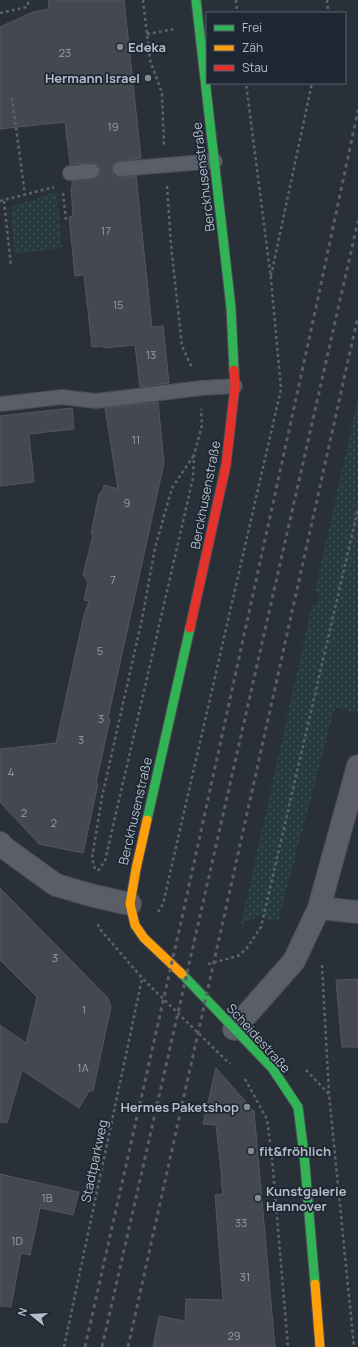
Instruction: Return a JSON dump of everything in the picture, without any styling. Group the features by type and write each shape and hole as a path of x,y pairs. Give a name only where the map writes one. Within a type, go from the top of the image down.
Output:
{"street":[{"name":"Berckhusenstraße","path":"197,0 206,80"},
{"name":"Berckhusenstraße","path":"144,938 135,925 130,904 136,869 226,465 235,386 231,308 206,84"},
{"path":"234,1030 294,961 319,908 358,766"},
{"path":"0,843 56,885 94,896 130,904"},
{"path":"319,908 358,912"},
{"name":"Scheidestraße","path":"144,938 179,971 272,1068 298,1107 304,1154 320,1347"}],"lane":[{"path":"120,169 215,161"},
{"path":"70,173 92,171"},
{"path":"0,404 62,397 96,401 201,388 235,386"}],"path":[{"path":"0,13 27,7 29,0"},
{"path":"142,0 150,60 162,93 170,244 182,346 201,388 202,425 194,455 194,478 105,861 97,874 92,858 102,797 142,619 155,548 172,488 194,455"},
{"path":"236,0 237,12"},
{"path":"327,0 327,12"},
{"path":"271,278 312,84"},
{"path":"12,98 25,195"},
{"path":"0,201 58,186"},
{"path":"63,192 66,221"},
{"path":"4,201 11,266"},
{"path":"208,964 238,956 247,948 261,927 358,509"},
{"path":"321,961 330,1094"},
{"path":"129,964 233,1067"},
{"name":"Stadtparkweg","path":"64,1347 143,979"},
{"path":"244,1078 267,1119 272,1158 288,1347"}],"green space":[{"path":"57,192 62,248 15,254 11,207"},
{"path":"358,398 358,714 335,707 278,922 258,916 241,924 312,605 317,606 320,593 315,591"}],"building":[{"path":"49,0 124,0 141,158 116,162 113,165 112,170 113,174 117,177 136,176 152,327 163,326 169,383 140,387 135,345 104,348 103,346 92,347 84,275 75,276 69,217 73,216 72,181 97,178 100,174 99,166 96,163 70,164 65,122 0,129 0,27 33,12 48,9"},
{"path":"158,402 164,463 108,718 110,719 96,783 98,784 83,853 39,844 0,802 0,749 56,743 84,615 89,601 84,600 88,582 83,575 93,535 91,534 99,494 102,492 104,485 118,489 105,408"},
{"path":"72,408 74,429 29,434 34,482 0,486 0,416"},
{"path":"0,888 108,998 111,1007 93,1091 89,1091 79,1108 22,1070 7,1123 0,1122 0,1025 26,1043 37,997 0,960"},
{"path":"358,979 358,1047 342,1047 336,980"},
{"path":"216,1068 254,1111 275,1347 153,1347 159,1316 185,1321 186,1299 223,1300 215,1195 223,1194 216,1125 203,1124"},
{"path":"0,1174 79,1192 73,1215 40,1208 30,1255 21,1253 11,1307 0,1306"}],"railway":[{"path":"85,1347 183,913 358,110"},
{"path":"102,1347 358,221"},
{"path":"128,1347 358,316"}],"traffic: fast":[{"path":"196,0 231,308 234,370"},
{"path":"147,820 190,628"},
{"path":"182,974 272,1068 298,1107 304,1154 315,1284"}],"traffic: slow":[{"path":"147,820 130,904 135,925 144,938 182,974"},
{"path":"315,1284 320,1347"}],"traffic: jam":[{"path":"190,628 226,465 235,386 234,370"}],"place":[{"name":"Edeka","path":"120,47"},
{"name":"Hermann Israel","path":"148,78"},
{"name":"Hermes Paketshop","path":"247,1107"},
{"name":"fit&fröhlich","path":"251,1151"},
{"name":"Kunstgalerie Hannover","path":"258,1198"}]}
